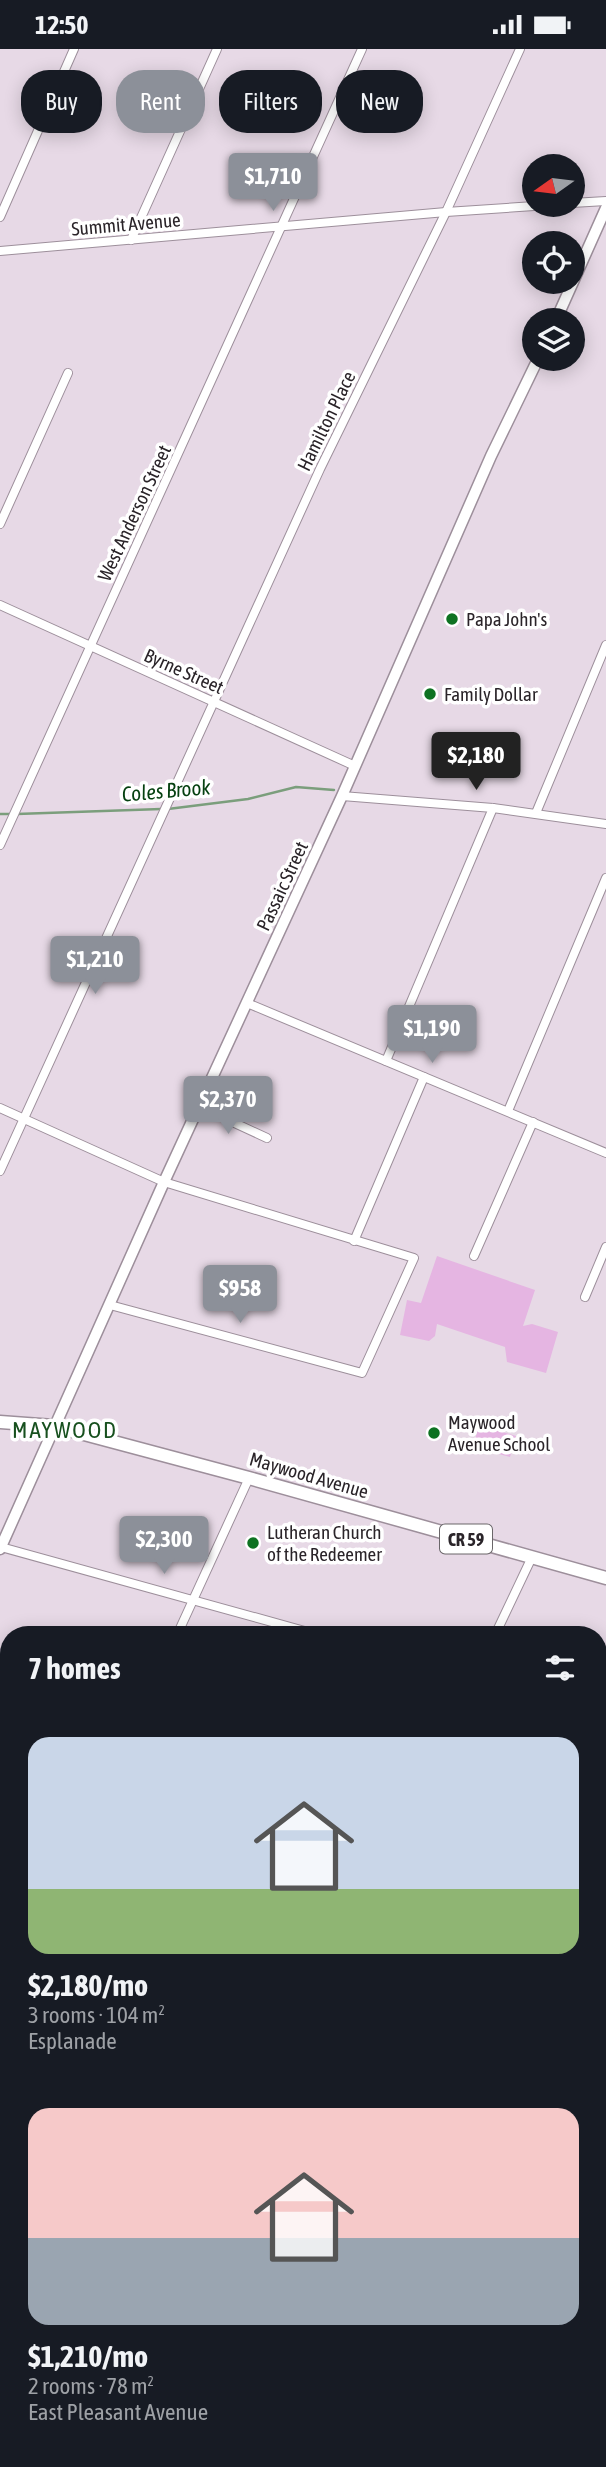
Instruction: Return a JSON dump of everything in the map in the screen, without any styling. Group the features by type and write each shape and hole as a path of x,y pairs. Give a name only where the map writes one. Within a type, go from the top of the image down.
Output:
{"main road":[{"path":"561,308 606,208"},
{"name":"Passaic Street","path":"1,1548 164,1182 342,796 491,456 532,371"},
{"name":"Maywood Avenue","path":"0,1422 54,1426 606,1578"}],"street":[{"path":"0,217 74,49"},
{"path":"131,240 216,49"},
{"name":"West Anderson Street","path":"0,845 362,49"},
{"name":"Hamilton Place","path":"0,1171 320,469 446,212 520,49"},
{"path":"585,202 606,201"},
{"name":"Summit Avenue","path":"0,251 522,207"},
{"path":"0,524 68,373"},
{"name":"Byrne Street","path":"0,605 355,765"},
{"path":"536,813 606,645"},
{"path":"342,796 493,808 606,824"},
{"path":"386,1061 493,808"},
{"path":"508,1111 606,878"},
{"path":"247,1003 606,1153"},
{"path":"354,1241 424,1077"},
{"path":"200,1107 267,1138"},
{"path":"0,1108 164,1182 414,1258 362,1373 110,1305"},
{"path":"474,1256 533,1122"},
{"path":"585,1297 606,1247"},
{"path":"181,1626 249,1478"},
{"path":"1,1548 288,1626"},
{"path":"499,1626 532,1557"}],"shaded area":[{"path":"437,1256 535,1290 523,1326 532,1324 558,1332 546,1373 507,1362 505,1347 437,1324 435,1336 429,1341 400,1335 407,1300 421,1303"},
{"path":"479,1425 516,1436 510,1457 473,1447"}],"waterway":[{"name":"Coles Brook","path":"168,809 248,799 296,787 334,790"},
{"name":"Coles Brook","path":"17,814 161,809"},
{"name":"Coles Brook","path":"0,814 11,814"}],"place":[{"name":"Papa John's","path":"452,619"},
{"name":"Family Dollar","path":"430,694"},
{"name":"Maywood Avenue School","path":"434,1433"},
{"name":"Lutheran Church of the Redeemer","path":"253,1543"}],"district":[{"name":"MAYWOOD","path":"65,1430"}]}
